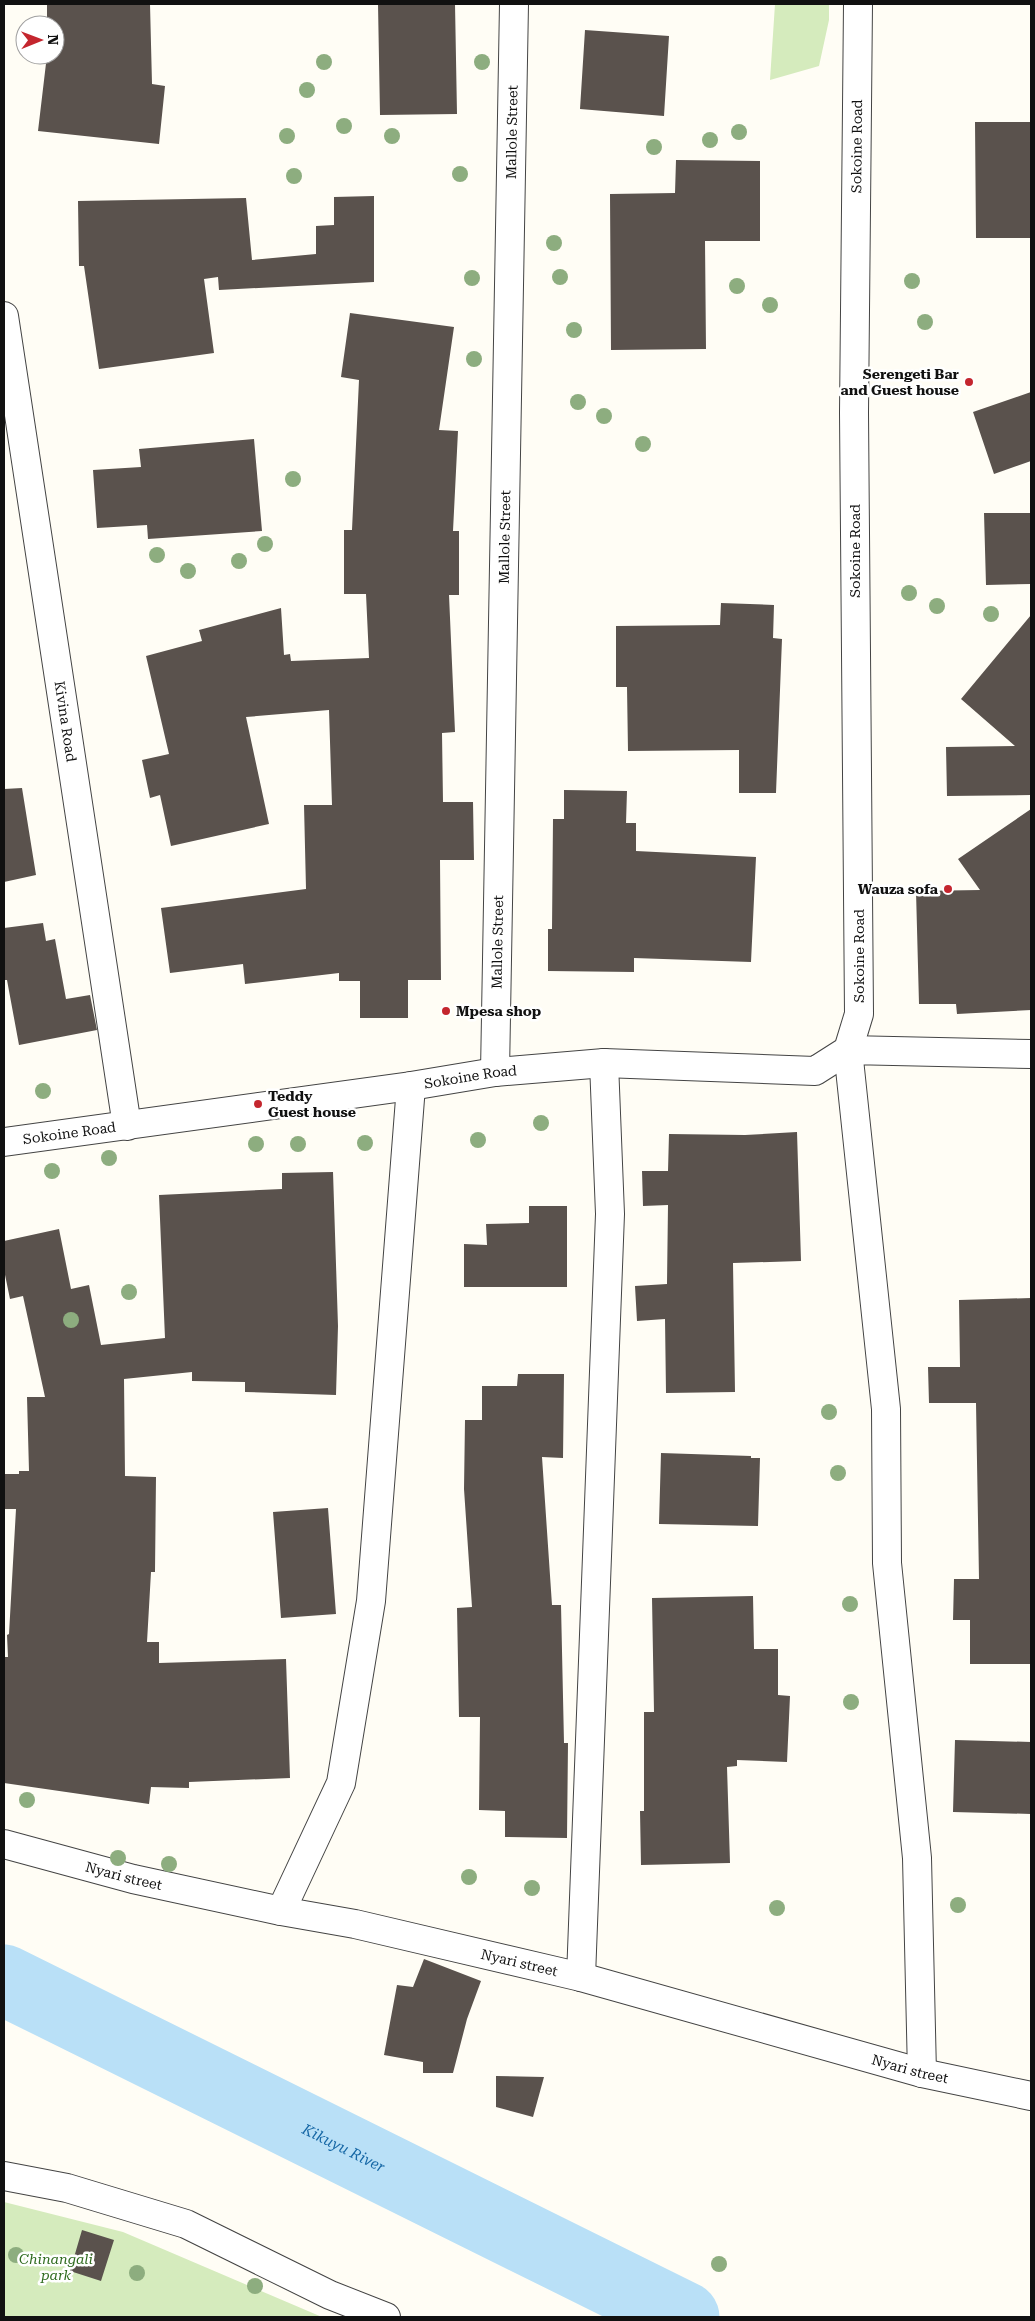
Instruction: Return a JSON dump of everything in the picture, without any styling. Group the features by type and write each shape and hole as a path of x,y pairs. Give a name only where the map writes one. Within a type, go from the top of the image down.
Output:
{"street":[{"name":"Mallole Street","path":"495,1072 514,4"},
{"name":"Sokoine Road","path":"4,1142 411,1086 495,1072 604,1063 815,1071 848,1050 859,1014 854,423 858,4"},
{"name":"Kivina Road","path":"4,316 127,1126"},
{"path":"922,2073 916,1858 887,1563 886,1409 848,1050 1031,1054"},
{"path":"581,1977 610,1214 604,1063"},
{"path":"281,1911 341,1783 371,1600 411,1086"},
{"name":"Nyari street","path":"4,1844 133,1879 281,1911 355,1924 581,1977 922,2073 1031,2096"},
{"path":"4,2176 68,2188 186,2224 330,2295 386,2317"}],"green space":[{"path":"775,4 829,4 829,20 819,66 770,80"},
{"name":"Chinangali park","path":"4,2202 123,2232 322,2317 4,2317"}],"building":[{"path":"47,4 150,4 152,84 165,86 159,144 38,131 46,65 65,65 65,15 47,15"},
{"path":"378,4 455,4 457,114 380,115"},
{"path":"585,30 669,36 664,116 580,109"},
{"path":"975,122 1031,122 1031,238 976,238"},
{"path":"676,160 760,161 760,241 705,241 706,349 611,350 610,194 675,193"},
{"path":"374,196 374,282 219,290 218,277 204,279 214,353 99,369 84,266 79,266 78,201 246,198 252,260 316,254 316,226 334,225 334,197"},
{"path":"350,313 454,327 439,430 458,431 453,531 459,531 459,595 449,595 455,732 442,733 443,802 473,802 474,860 440,860 441,980 408,980 408,1018 360,1018 360,981 339,981 339,973 245,984 243,964 170,973 161,908 306,889 304,805 332,805 329,710 246,717 269,824 171,846 160,795 150,798 142,760 169,754 146,656 202,641 199,630 281,608 284,655 290,654 291,661 369,658 366,594 344,594 344,530 352,530 359,380 341,377"},
{"path":"1031,392 1031,461 994,474 973,412"},
{"path":"254,439 262,531 148,539 147,525 97,528 93,470 141,467 139,449"},
{"path":"984,513 1031,513 1031,584 986,585"},
{"path":"721,603 774,605 773,638 782,639 776,793 739,793 739,750 628,751 627,687 616,687 616,626 720,625"},
{"path":"1031,615 1031,795 947,796 946,747 1015,746 961,699"},
{"path":"22,788 36,875 4,882 4,789"},
{"path":"564,790 627,791 626,823 636,823 636,851 756,857 751,962 634,958 634,972 548,971 548,929 552,929 553,819 564,819"},
{"path":"1031,809 1031,1010 957,1014 956,1004 919,1004 916,891 980,890 958,859"},
{"path":"43,923 46,941 55,939 66,999 90,995 97,1030 19,1045 7,980 4,980 4,928"},
{"path":"797,1132 801,1261 733,1263 735,1392 666,1393 665,1319 637,1321 635,1286 667,1284 668,1205 643,1206 642,1171 668,1171 669,1134 745,1135"},
{"path":"333,1172 338,1326 336,1395 245,1392 245,1382 192,1381 192,1372 124,1379 125,1476 156,1477 155,1572 151,1572 147,1642 159,1642 159,1663 286,1659 290,1778 189,1782 189,1788 151,1787 149,1804 4,1783 5,1657 8,1657 7,1635 9,1634 16,1509 4,1509 4,1474 19,1474 19,1471 29,1471 27,1397 45,1397 23,1296 10,1299 4,1270 4,1241 59,1229 71,1289 89,1285 101,1345 165,1338 159,1195 282,1189 282,1173"},
{"path":"529,1206 567,1206 567,1287 464,1287 464,1244 487,1245 486,1224 529,1223"},
{"path":"1031,1298 1031,1664 970,1664 970,1620 953,1620 954,1579 979,1579 976,1403 929,1403 928,1367 960,1367 959,1300"},
{"path":"518,1374 564,1374 563,1458 542,1457 552,1605 561,1605 564,1743 568,1743 567,1838 505,1837 505,1811 479,1810 480,1717 459,1717 457,1608 472,1607 464,1489 465,1420 482,1420 482,1386 517,1386"},
{"path":"661,1453 751,1456 751,1458 760,1458 758,1526 659,1524"},
{"path":"328,1508 336,1614 281,1618 273,1512"},
{"path":"753,1596 754,1649 778,1649 778,1695 790,1696 787,1762 737,1760 737,1766 727,1767 730,1863 641,1865 640,1811 644,1811 644,1712 654,1712 652,1598"},
{"path":"955,1740 1031,1742 1031,1814 953,1812"},
{"path":"424,1959 481,1981 467,2019 453,2073 423,2073 423,2062 384,2055 397,1985 413,1987"},
{"path":"496,2076 544,2077 533,2117 496,2107"},
{"path":"82,2230 114,2240 101,2281 70,2271"}],"waterway":[{"name":"Kikuyu River","path":"4,1980 684,2317"}],"place":[{"name":"Serengeti Bar and Guest house","path":"969,382"},
{"name":"Wauza sofa","path":"948,889"},
{"name":"Mpesa shop","path":"446,1011"},
{"name":"Teddy Guest house","path":"258,1104"}]}
